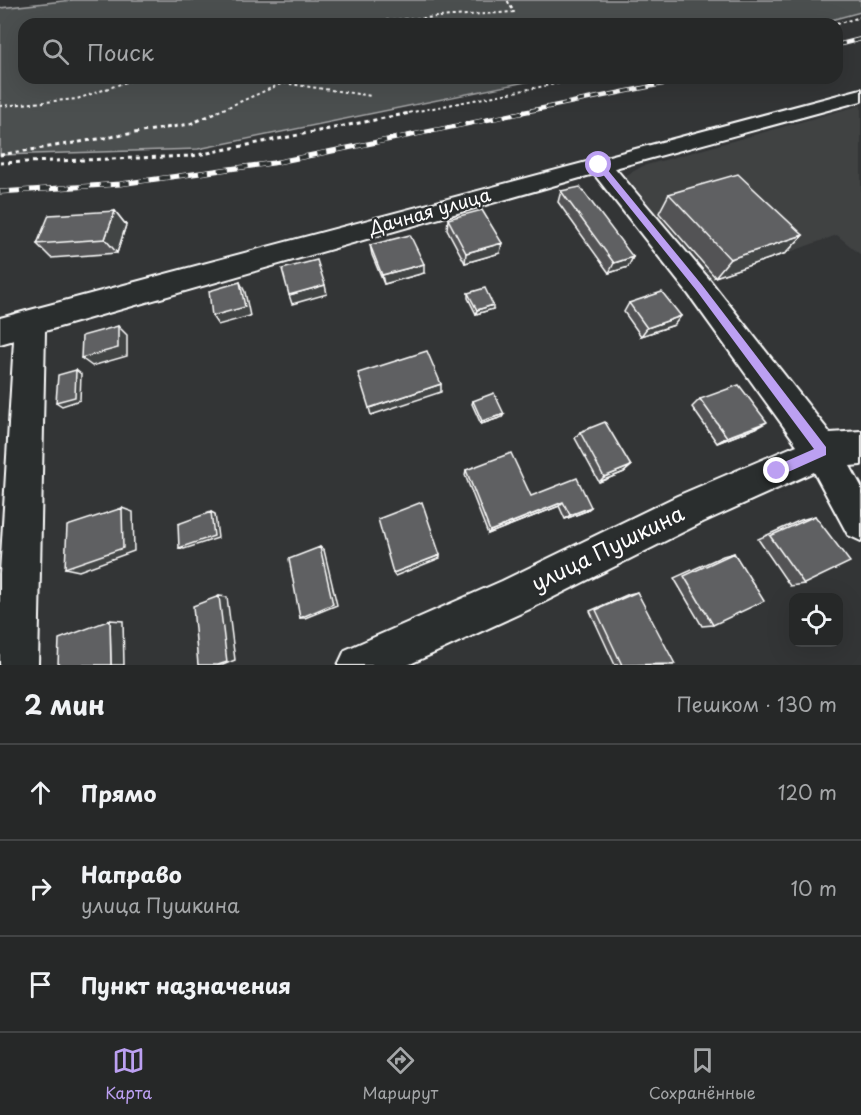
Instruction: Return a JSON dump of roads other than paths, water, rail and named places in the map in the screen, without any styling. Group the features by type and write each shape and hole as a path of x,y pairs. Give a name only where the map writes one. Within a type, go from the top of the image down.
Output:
{"street":[{"name":"Дачная улица","path":"15,328 599,165 739,137 861,95"},
{"path":"599,165 699,287 822,451 861,522"},
{"path":"15,328 16,665"},
{"name":"улица Пушкина","path":"360,665 516,595 690,509 822,451 861,448"}],"railway":[{"path":"843,44 861,39"},
{"path":"514,114 662,84"},
{"path":"0,192 120,184 273,163 521,113"}]}
